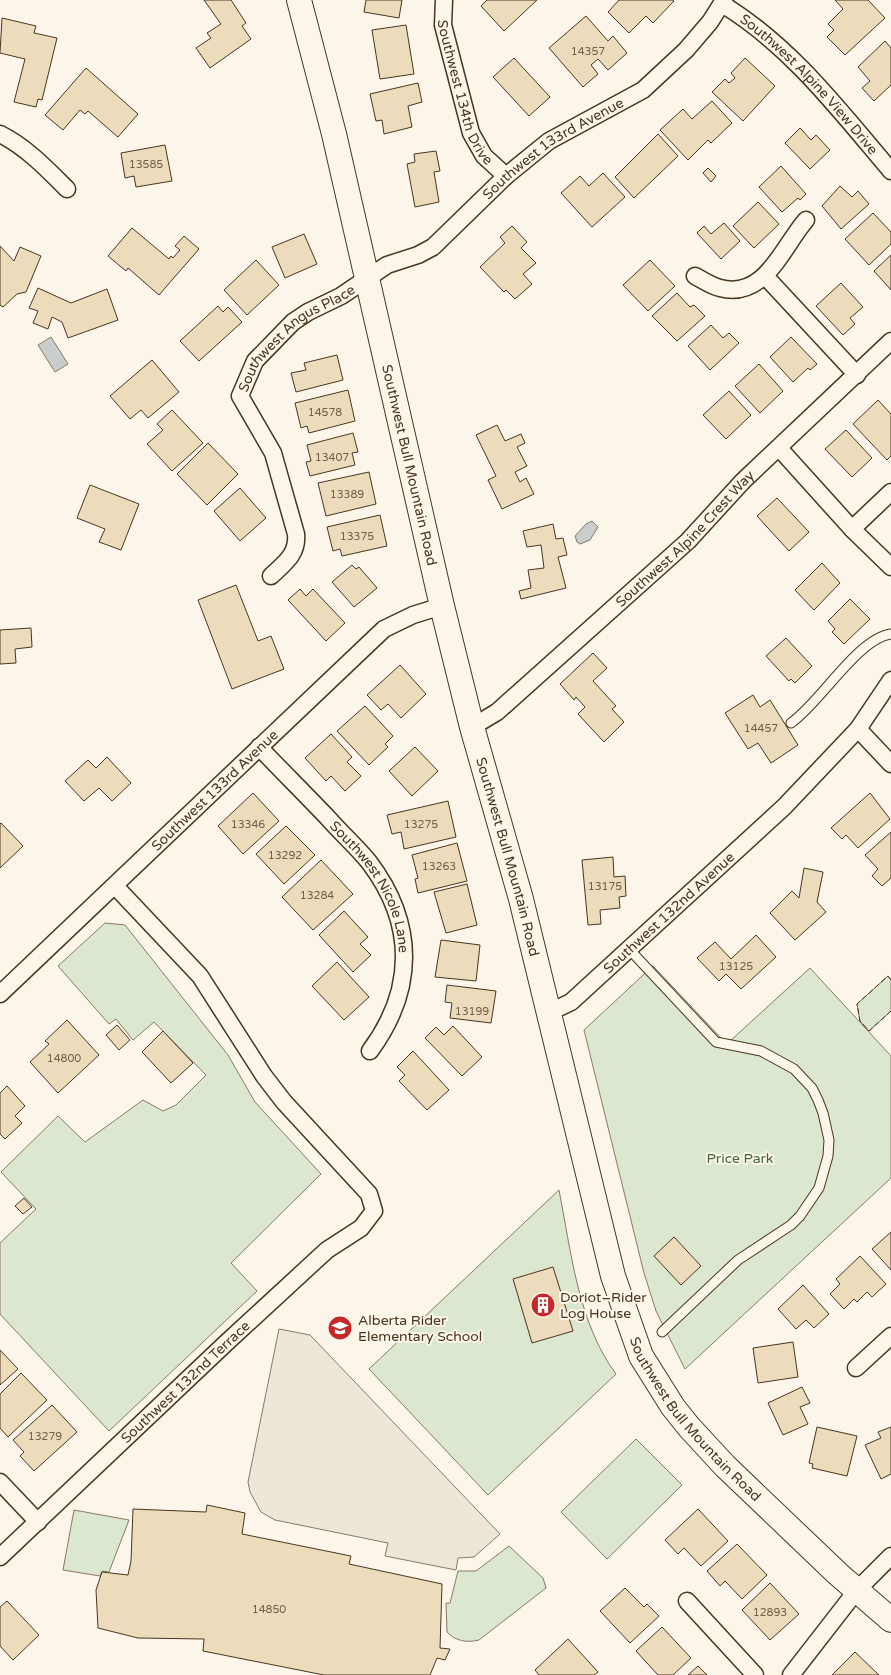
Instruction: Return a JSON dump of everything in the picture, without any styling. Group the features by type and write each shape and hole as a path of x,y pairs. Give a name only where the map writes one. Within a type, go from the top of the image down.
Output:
{"main road":[{"name":"Southwest Bull Mountain Road","path":"299,0 313,50 472,728 520,899 613,1276 641,1356 673,1407 725,1466 891,1620"}],"street":[{"name":"Southwest 134th Drive","path":"444,0 443,25 471,133 484,156 506,176"},
{"name":"Southwest 133rd Avenue","path":"367,280 387,265 418,255 433,247 506,176 549,141 643,90 686,50 710,22 723,2"},
{"name":"Southwest Alpine View Drive","path":"723,2 750,21 802,67 891,171"},
{"path":"0,134 13,141 37,160 67,189"},
{"path":"695,276 718,288 731,290 747,286 765,276 777,263 795,233 806,220"},
{"path":"765,276 857,375"},
{"name":"Southwest Angus Place","path":"271,576 293,555 297,544 296,534 273,453 262,431 240,396 255,361 293,322 367,280"},
{"name":"Southwest Alpine Crest Way","path":"472,728 498,712 688,541 743,481 891,341"},
{"path":"778,448 852,528 891,566"},
{"path":"852,528 891,492"},
{"name":"Southwest 133rd Avenue","path":"0,994 384,628 413,615 442,606"},
{"name":"Southwest 132nd Avenue","path":"548,1014 571,1002 784,807 858,729 891,680"},
{"path":"858,729 891,764"},
{"name":"Southwest Nicole Lane","path":"260,747 369,862 387,888 398,914 405,948 403,981 388,1026 370,1051"},
{"name":"Southwest 132nd Terrace","path":"0,1557 328,1250 361,1228 374,1211 370,1194 284,1102 264,1076 200,976 115,886"},
{"path":"856,1368 891,1336"},
{"path":"0,1482 38,1522"},
{"path":"791,1675 857,1590 891,1556"},
{"path":"687,1601 755,1675"}],"lane":[{"path":"791,722 817,700 860,652 874,640 891,634"},
{"path":"628,949 716,1042 761,1051 794,1069 812,1088 818,1100 825,1119 829,1140 828,1156 819,1188 800,1216 791,1225 738,1260 662,1332"}],"green space":[{"path":"105,923 125,925 228,1055 255,1102 321,1174 231,1263 257,1291 109,1431 0,1314 0,1243 36,1209 1,1172 58,1116 85,1142 143,1100 163,1111 176,1105 206,1075 154,1022 133,1040 116,1019 109,1024 58,966"},
{"name":"Price Park","path":"653,966 723,1040 729,1042 810,968 891,1056 891,1178 685,1369 656,1311 644,1273 584,1030"},
{"path":"888,976 891,980 891,1011 869,1031 860,1021 857,1004"},
{"path":"559,1190 572,1262 584,1309 603,1354 616,1374 488,1495 369,1369"},
{"path":"636,1439 682,1485 607,1559 561,1512"},
{"path":"74,1510 129,1520 109,1572 102,1571 100,1576 63,1570"},
{"path":"509,1546 543,1578 546,1588 479,1640 466,1641 457,1639 447,1632 446,1603 450,1603 458,1571 476,1571"}],"shaded area":[{"path":"51,337 68,364 55,372 38,345"},
{"path":"592,521 598,527 590,540 580,544 575,536 586,524"},
{"path":"279,1329 310,1335 500,1534 474,1557 458,1558 456,1570 385,1556 388,1543 275,1520 261,1512 250,1492 248,1482"}],"building":[{"path":"204,0 231,0 246,23 242,26 251,39 210,68 196,48 211,38 207,33 221,24"},
{"path":"366,0 402,0 399,18 364,12"},
{"path":"487,0 537,0 504,31 481,6"},
{"path":"619,0 674,1 653,23 646,16 629,33 608,12"},
{"path":"835,0 868,0 885,18 845,55 827,37 834,30 828,24 843,9"},
{"path":"586,16 608,41 613,36 627,53 608,70 598,59 591,65 598,74 583,87 549,48"},
{"path":"2,18 36,26 34,33 57,38 42,100 38,99 36,107 14,102 25,59 0,53"},
{"path":"406,25 414,74 380,79 372,30"},
{"path":"885,41 891,48 891,85 874,101 862,88 870,81 858,67"},
{"path":"514,58 550,97 529,116 493,77"},
{"path":"745,58 775,86 743,121 712,92 725,79 729,83 735,78 731,73"},
{"path":"86,68 138,114 118,137 88,111 85,114 80,110 63,130 45,115"},
{"path":"418,83 422,102 408,106 412,127 384,134 382,120 376,121 370,94"},
{"path":"712,101 732,123 711,143 708,140 688,160 660,130 683,109 692,119"},
{"path":"800,128 811,140 816,135 830,150 810,169 785,143"},
{"path":"658,134 678,156 634,198 615,177"},
{"path":"165,145 172,181 136,187 134,176 125,178 121,153"},
{"path":"436,151 440,171 434,172 439,202 415,207 407,164 415,162 414,154"},
{"path":"781,166 806,194 800,200 798,198 782,212 759,187"},
{"path":"708,168 716,176 711,182 703,173"},
{"path":"603,173 625,197 592,227 561,193 580,176 589,186"},
{"path":"840,186 852,197 858,191 869,204 841,229 822,206"},
{"path":"758,202 779,224 754,248 733,226"},
{"path":"873,213 891,232 891,244 869,265 845,239"},
{"path":"724,223 740,241 721,259 697,233 704,226 711,234"},
{"path":"512,226 527,242 521,248 536,263 523,274 532,284 515,299 506,290 504,292 480,267 505,243 500,237"},
{"path":"132,228 169,259 171,256 173,258 180,250 175,246 184,236 199,249 159,295 128,268 126,271 108,256"},
{"path":"304,234 317,264 285,278 272,247"},
{"path":"0,246 14,261 20,247 41,256 26,292 17,294 3,307 0,305"},
{"path":"891,255 891,290 874,271"},
{"path":"256,260 279,285 247,315 224,290"},
{"path":"650,260 675,286 648,311 623,285"},
{"path":"841,283 863,307 850,318 855,324 843,335 816,306"},
{"path":"38,288 71,303 107,289 118,320 68,338 62,322 52,317 48,329 33,323 38,311 29,308"},
{"path":"677,293 690,307 694,305 705,316 677,341 652,316"},
{"path":"218,306 223,312 228,307 242,322 199,361 180,341"},
{"path":"711,325 723,338 729,333 739,343 710,370 688,346"},
{"path":"791,337 817,364 810,370 808,368 793,382 770,357"},
{"path":"337,355 343,380 296,392 291,373 306,370 304,363"},
{"path":"152,360 179,392 148,418 141,410 130,419 110,396"},
{"path":"759,364 783,391 760,413 735,386"},
{"path":"348,390 355,421 309,433 307,426 301,428 295,403"},
{"path":"729,391 751,415 726,439 703,415"},
{"path":"878,400 891,414 891,456 887,460 853,424"},
{"path":"172,410 203,443 172,471 147,444 163,430 157,424"},
{"path":"497,425 505,441 521,434 525,443 517,447 527,466 515,472 520,482 526,478 534,494 502,509 488,480 496,476 476,435"},
{"path":"846,430 872,458 852,477 825,449"},
{"path":"353,433 358,452 352,453 355,465 310,476 306,462 311,461 307,445"},
{"path":"208,443 238,474 207,505 177,474"},
{"path":"369,472 376,504 326,516 318,483"},
{"path":"90,485 139,504 121,550 99,542 105,529 77,518"},
{"path":"240,488 266,518 240,541 214,511"},
{"path":"777,498 809,532 789,551 757,516"},
{"path":"380,515 387,546 342,556 340,549 333,551 327,527"},
{"path":"553,524 556,539 563,538 567,555 558,557 566,588 521,599 519,591 531,588 528,570 544,568 541,545 527,547 523,531"},
{"path":"822,563 840,583 814,610 795,590"},
{"path":"352,565 356,569 359,567 377,588 354,607 332,582"},
{"path":"236,585 258,641 271,636 284,669 232,689 198,600"},
{"path":"300,589 306,596 313,589 345,623 326,641 288,600"},
{"path":"850,599 870,619 844,644 832,632 835,629 828,621"},
{"path":"31,628 32,647 15,649 16,663 0,664 0,630"},
{"path":"786,638 812,666 795,683 791,679 789,681 766,656"},
{"path":"593,653 607,668 593,681 616,706 612,709 624,722 604,742 578,714 585,707 576,697 574,700 560,684"},
{"path":"400,665 426,694 401,718 388,704 381,710 367,695"},
{"path":"753,695 760,707 770,700 798,745 771,763 758,743 748,749 725,713"},
{"path":"365,706 393,736 385,744 388,747 369,765 337,731"},
{"path":"331,734 352,757 347,762 361,776 345,791 331,776 326,781 305,758"},
{"path":"415,747 438,771 412,796 389,771"},
{"path":"107,757 131,783 112,801 99,788 84,801 65,781 88,760 96,768"},
{"path":"253,793 279,821 243,854 218,826"},
{"path":"870,793 890,819 858,848 846,835 842,839 831,828"},
{"path":"448,801 456,837 404,849 401,832 392,834 387,815"},
{"path":"0,824 23,846 0,868"},
{"path":"286,826 315,855 284,884 256,854"},
{"path":"891,832 891,878 882,886 872,876 878,869 865,855"},
{"path":"457,843 467,881 418,893 415,879 418,878 412,855"},
{"path":"613,857 614,877 625,876 626,896 619,897 620,908 600,910 601,924 588,925 582,860"},
{"path":"321,860 353,894 313,930 282,897"},
{"path":"804,868 823,872 817,902 826,912 795,940 770,913 792,891 799,898"},
{"path":"467,884 477,925 446,933 434,892"},
{"path":"344,911 368,937 360,944 371,955 353,972 319,935"},
{"path":"756,935 776,957 741,989 726,974 719,981 697,958 715,942 731,959"},
{"path":"441,940 480,945 476,981 435,977"},
{"path":"337,962 369,997 344,1020 312,986"},
{"path":"447,985 496,991 491,1023 450,1018 452,1003 445,1002"},
{"path":"67,1020 99,1055 58,1093 30,1062 49,1044 45,1041"},
{"path":"117,1025 130,1040 119,1050 106,1035"},
{"path":"453,1026 482,1057 462,1076 425,1038 436,1027 444,1035"},
{"path":"163,1031 193,1063 171,1083 142,1052"},
{"path":"413,1051 449,1090 427,1110 399,1081 405,1075 397,1067"},
{"path":"7,1086 25,1106 15,1116 22,1123 5,1139 0,1134 0,1093"},
{"path":"24,1198 32,1207 23,1214 15,1206"},
{"path":"891,1232 891,1270 872,1249"},
{"path":"674,1237 701,1266 681,1285 654,1256"},
{"path":"860,1256 886,1284 872,1297 867,1292 857,1302 854,1299 844,1309 830,1294 840,1284 836,1279"},
{"name":"Doriot–Rider Log House","path":"553,1267 573,1331 532,1343 513,1279"},
{"path":"803,1285 829,1314 814,1328 806,1320 796,1329 778,1309"},
{"path":"793,1342 798,1377 758,1383 753,1348"},
{"path":"0,1350 18,1369 0,1385"},
{"path":"21,1373 47,1400 8,1437 0,1428 0,1394"},
{"path":"802,1387 810,1403 800,1407 808,1424 783,1435 768,1403"},
{"path":"52,1405 77,1432 34,1471 20,1456 24,1452 13,1440"},
{"path":"817,1427 857,1436 847,1476 812,1468 813,1464 809,1463"},
{"path":"891,1427 891,1474 881,1479 865,1445 881,1438 878,1432"},
{"path":"207,1505 245,1513 242,1534 351,1556 349,1564 442,1584 440,1648 450,1649 445,1660 437,1658 430,1675 324,1675 203,1651 204,1639 138,1638 98,1628 96,1590 102,1572 128,1575 131,1561 133,1509 206,1512"},
{"path":"698,1509 728,1541 701,1566 684,1548 678,1554 665,1540"},
{"path":"737,1544 767,1575 742,1599 725,1581 720,1586 707,1571"},
{"path":"770,1583 799,1614 770,1640 742,1610"},
{"path":"625,1588 644,1607 647,1604 659,1616 630,1643 600,1611"},
{"path":"7,1601 39,1635 13,1660 0,1646 0,1607"},
{"path":"662,1627 691,1658 673,1675 658,1675 636,1651"},
{"path":"568,1639 598,1672 594,1675 539,1675 535,1670"},
{"path":"855,1652 879,1675 832,1675"},
{"path":"698,1666 707,1675 688,1675"}],"fence":[{"path":"891,980 888,976 857,1004 860,1021 869,1031 891,1011"}],"place":[{"name":"Doriot–Rider Log House","path":"543,1305"},
{"name":"Alberta Rider Elementary School","path":"340,1328"}]}
